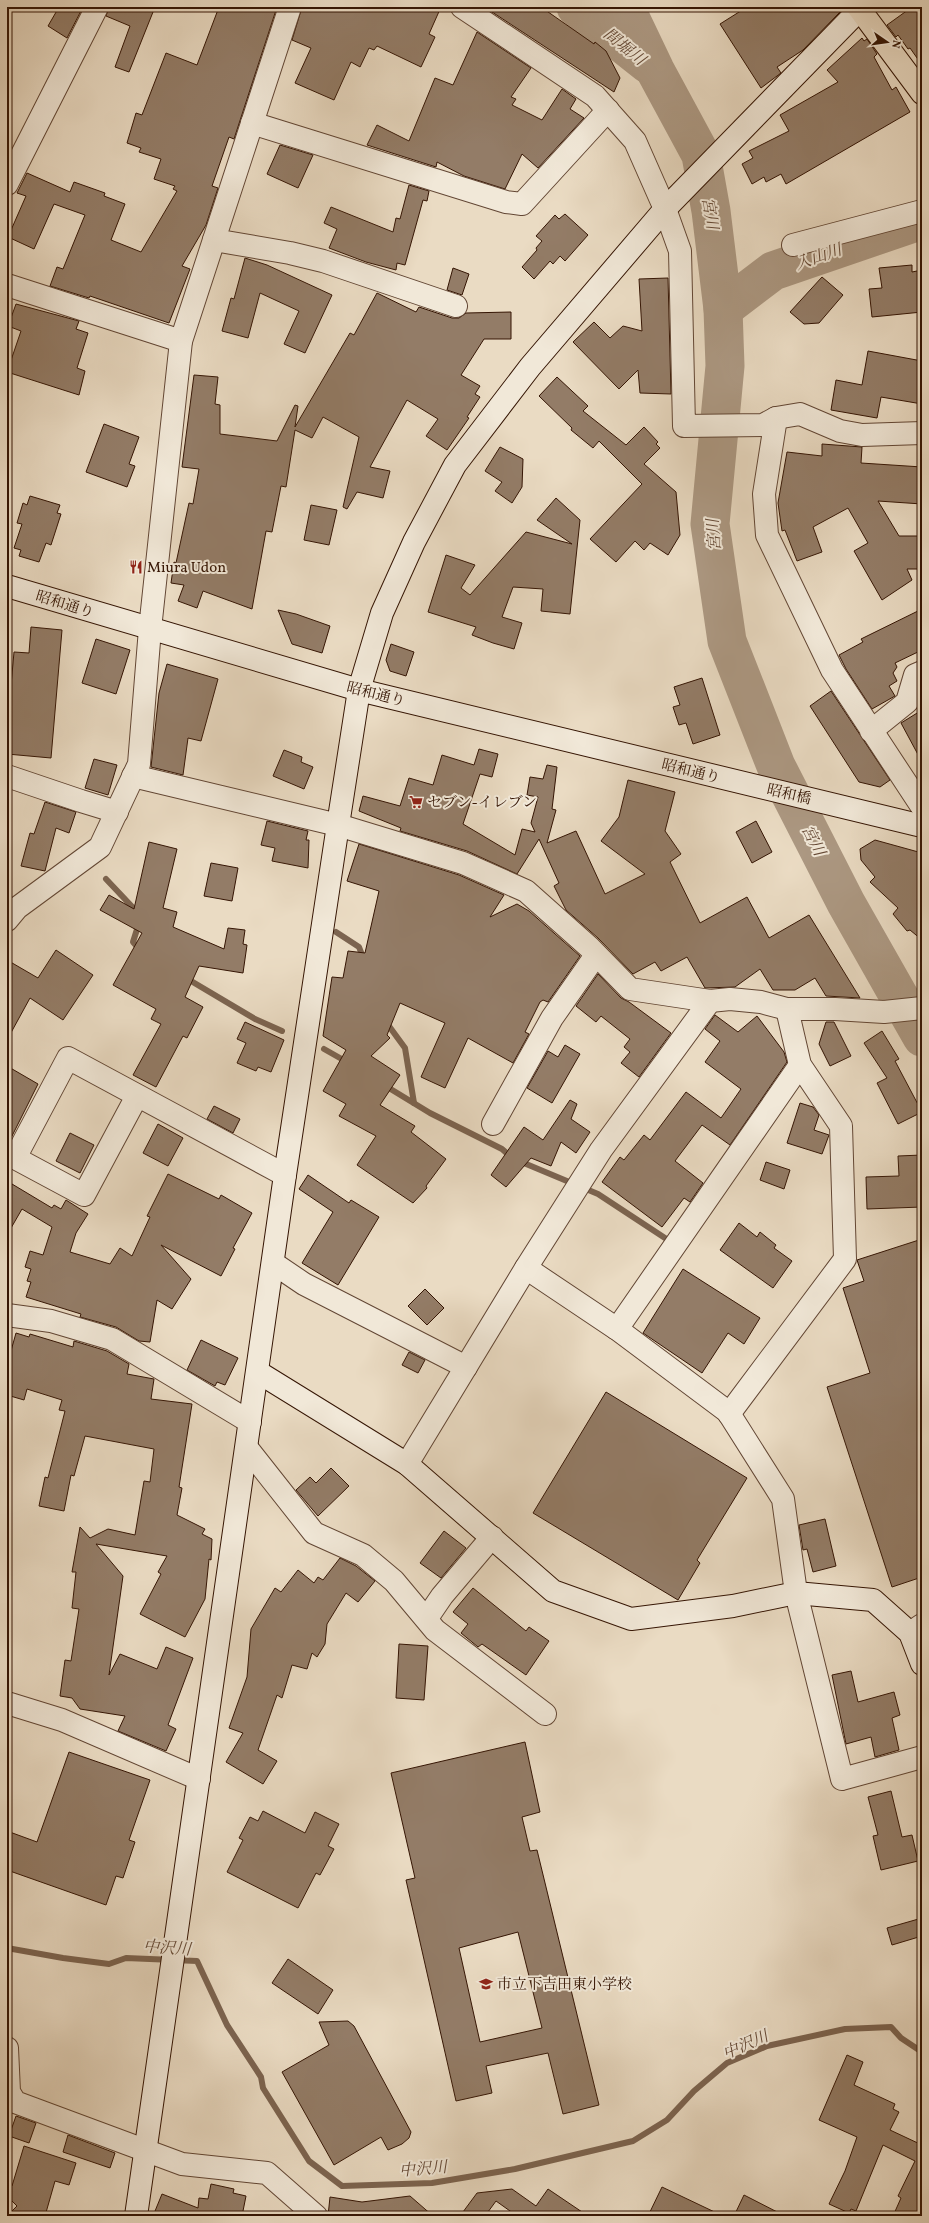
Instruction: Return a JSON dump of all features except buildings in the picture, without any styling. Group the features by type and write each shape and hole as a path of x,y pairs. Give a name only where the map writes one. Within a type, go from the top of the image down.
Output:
{"highway":[{"path":"860,8 922,93"}],"street":[{"path":"7,184 97,7"},
{"path":"7,920 17,908 100,847 139,764 150,629 181,341 290,7"},
{"path":"462,7 595,96 636,141 665,209 680,251 684,426 770,422 800,414 840,431 862,436 922,433"},
{"path":"136,2216 285,1175 338,825 359,690 382,613 414,542 455,465 530,367 665,209 860,8"},
{"path":"252,123 506,202 522,204 608,110"},
{"path":"793,245 922,211"},
{"path":"214,240 290,253 323,261 456,306"},
{"path":"7,285 181,341"},
{"path":"770,422 764,494 767,535 832,670 922,807"},
{"name":"昭和通り","path":"7,586 359,690 750,786"},
{"path":"871,731 907,702 915,675 922,672"},
{"path":"7,776 81,802 117,812"},
{"path":"133,776 338,825 463,863 526,892 596,955 630,989 710,1001 730,999 761,1002 787,1008 884,1012 922,1008"},
{"name":"昭和橋","path":"750,786 922,826"},
{"path":"493,1124 552,1018 596,955"},
{"path":"407,1464 526,1268 601,1150 710,1001"},
{"path":"729,1414 845,1259 841,1126 800,1065 787,1008"},
{"path":"138,1096 84,1195 15,1158 68,1058 285,1175"},
{"path":"617,1329 800,1065"},
{"path":"273,1263 304,1284 466,1367"},
{"path":"526,1268 617,1329 729,1414 783,1499 796,1593 842,1779 922,1757"},
{"path":"7,1315 51,1321 112,1339 250,1422"},
{"path":"258,1372 407,1464 553,1590 631,1619 733,1606 796,1593 873,1600 916,1629 922,1664"},
{"path":"247,1448 314,1533 363,1555 394,1581 435,1630 545,1714"},
{"path":"426,1618 442,1596 492,1537"},
{"path":"7,1703 62,1720 199,1778"},
{"path":"7,2048 8,2094 15,2102 182,2164 267,2173 316,2216"}],"waterway":[{"name":"間堀川","path":"576,7 648,64"},
{"name":"宮川","path":"625,7 655,70 701,155 711,211 723,309 725,366 710,524 727,641 776,766 846,903 922,1037"},
{"name":"入山川","path":"723,309 773,271 922,220"},
{"path":"106,879 139,914"},
{"path":"139,923 133,942 140,950"},
{"path":"336,932 359,947 364,960"},
{"path":"186,978 255,1019 282,1031"},
{"path":"386,1022 405,1048 414,1103"},
{"path":"324,1049 347,1062"},
{"path":"384,1085 430,1113 502,1149 511,1157"},
{"path":"519,1161 598,1194 668,1240"},
{"name":"中沢川","path":"7,1948 63,1958 109,1964 126,1958 197,1961 227,2025 261,2077 263,2088 309,2161 342,2186 432,2183 515,2169 633,2141 667,2120 694,2091 727,2063 767,2046 845,2029 891,2027 901,2038 922,2052"}],"place":[{"name":"Miura Udon","path":"136,567"},
{"name":"セブン-イレブン","path":"416,802"},
{"name":"市立下吉田東小学校","path":"486,1984"}]}
